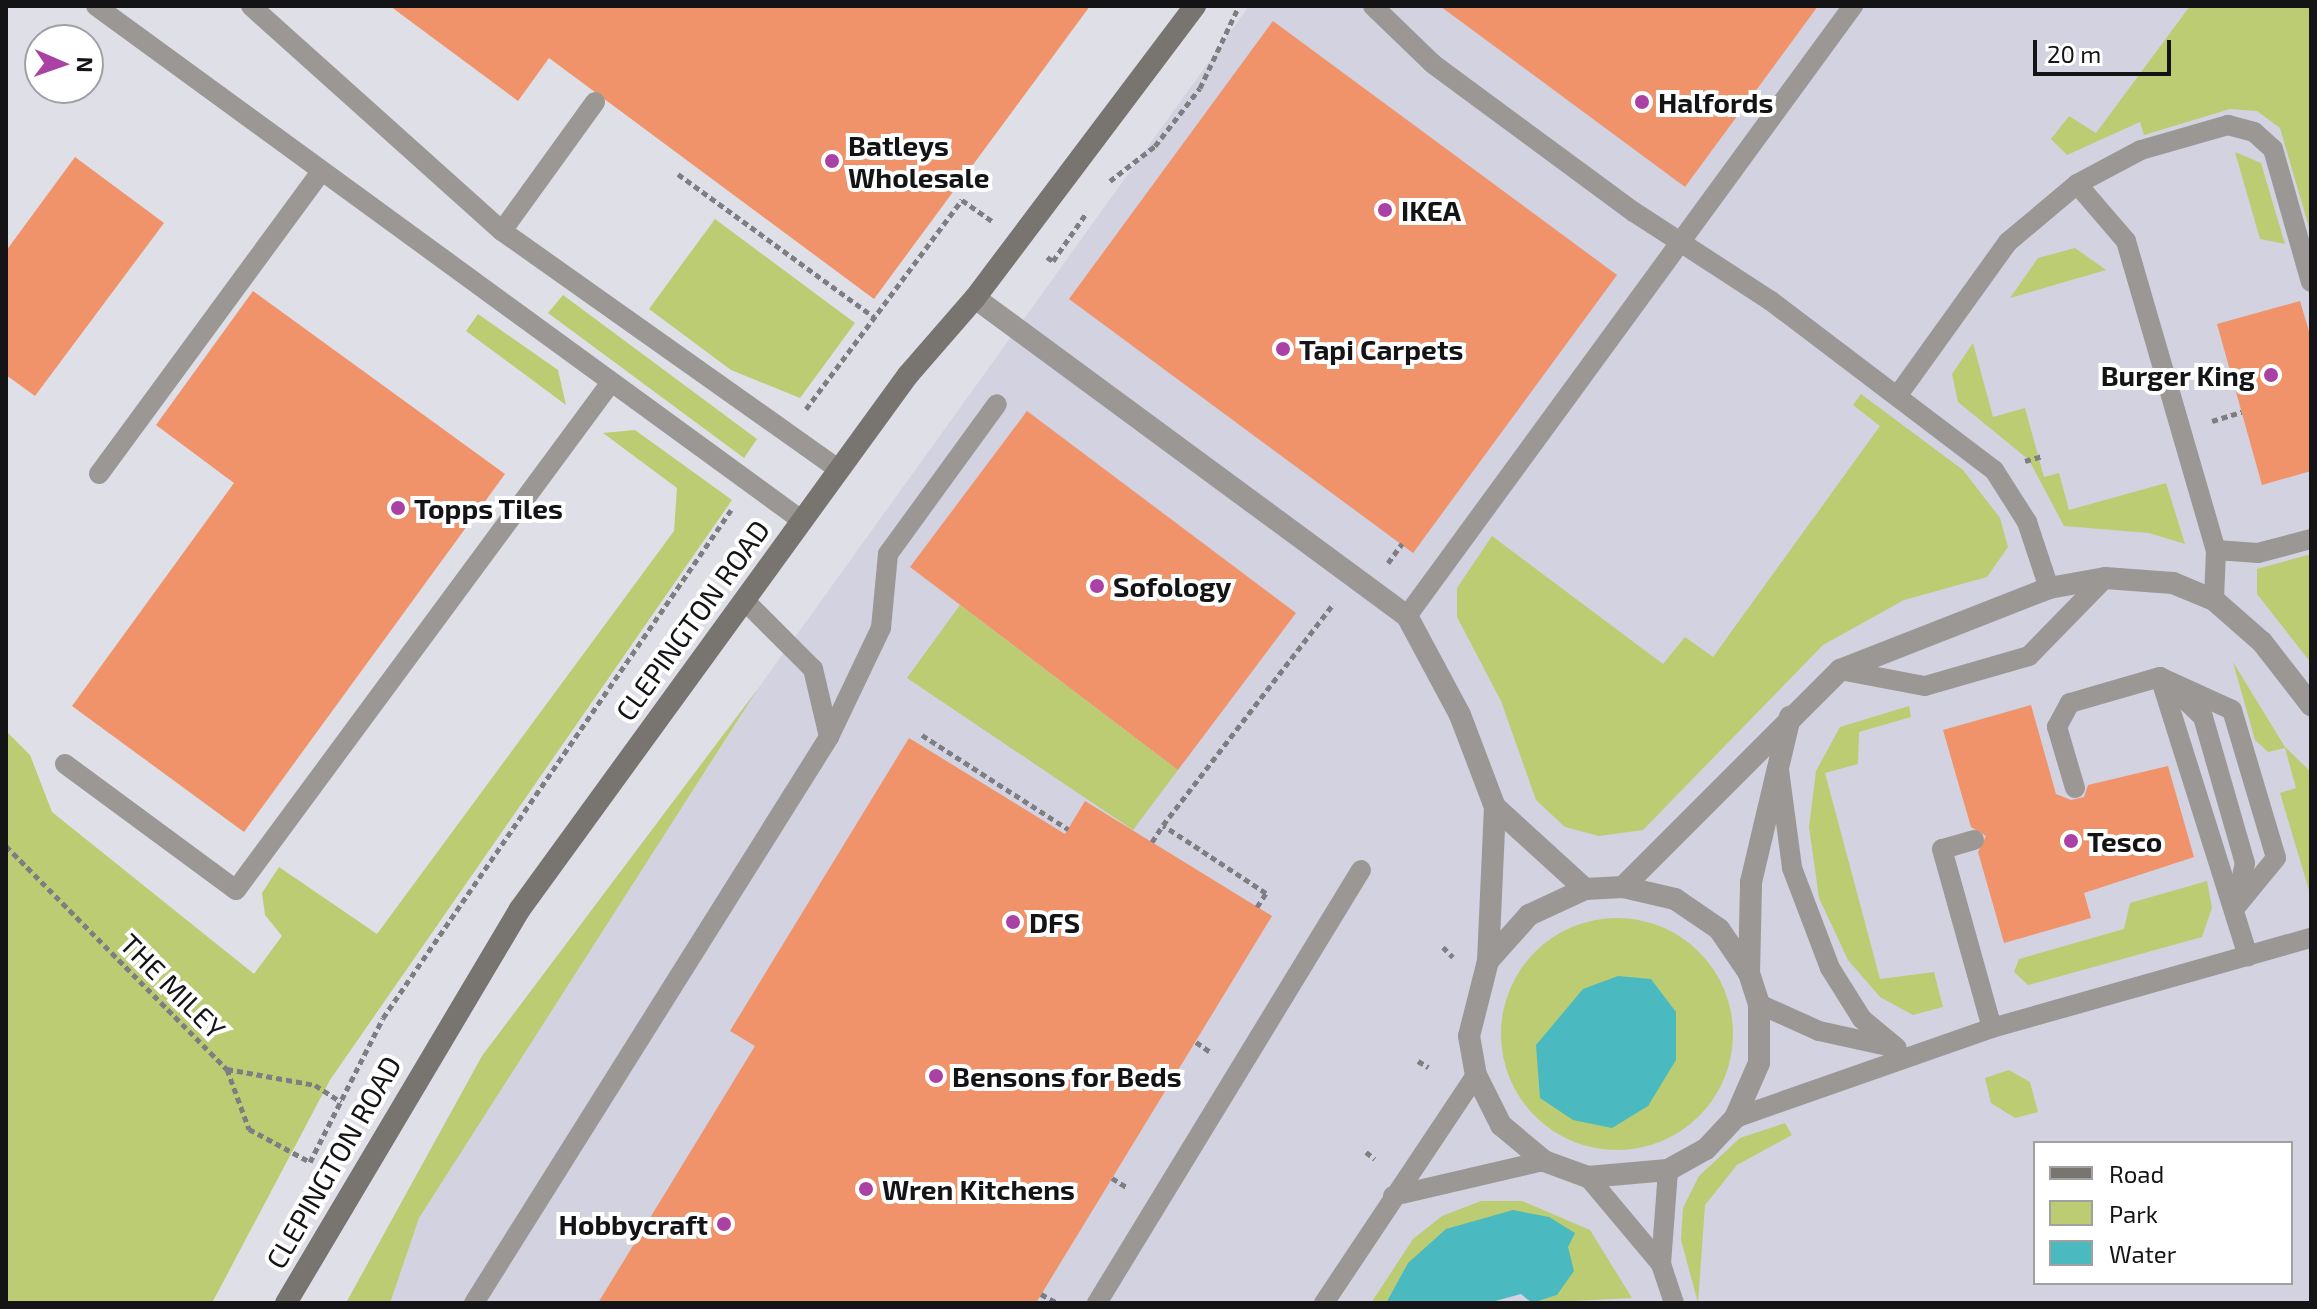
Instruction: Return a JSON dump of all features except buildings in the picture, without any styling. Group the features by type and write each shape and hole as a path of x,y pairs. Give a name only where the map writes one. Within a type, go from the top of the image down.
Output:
{"main road":[{"name":"CLEPINGTON ROAD","path":"286,1303 520,909 838,469 975,298 1195,6"}],"street":[{"path":"975,298 1407,616 1460,715 1495,807 1488,961 1471,1023 1476,1075 1501,1125 1544,1161 1588,1177 1668,1170 1706,1149 1735,1118 1759,1063 1759,1004 1749,973 1719,929 1675,899 1623,887 1585,889 1529,915 1488,961"},
{"path":"1623,887 1840,670 2049,588 2105,578 2173,583 2214,600 2262,642 2311,705"},
{"path":"1749,973 1751,882 1790,717"},
{"path":"1495,807 1585,889"}],"lane":[{"path":"96,6 319,175 801,520"},
{"path":"251,6 502,231 838,469"},
{"path":"1373,6 1433,64 1634,212 1683,237 1898,395 1994,470 2027,522 2049,588"},
{"path":"1407,616 1853,6"},
{"path":"502,231 595,102"},
{"path":"1898,395 2008,242 2077,184 2141,150 2228,125 2254,132 2273,149 2311,282"},
{"path":"99,474 319,175"},
{"path":"2077,184 2126,241 2216,550 2214,600"},
{"path":"65,764 236,890 609,385"},
{"path":"474,1303 829,737 881,628 888,554 997,404"},
{"path":"2216,550 2258,553 2311,539"},
{"path":"1840,670 1925,686 2029,656 2105,578"},
{"path":"744,600 813,669 829,737"},
{"path":"2075,788 2057,727 2070,703 2160,677 2232,710 2276,858 2235,908"},
{"path":"2160,677 2219,881 2235,908 2248,956"},
{"path":"2160,677 2203,717 2245,863 2235,908"},
{"path":"1778,762 1792,868 1830,968 1862,1019 1897,1048"},
{"path":"1974,840 1942,849 1992,1028"},
{"path":"1097,1303 1361,870"},
{"path":"1735,1118 1924,1049 2311,938"},
{"path":"1759,1004 1819,1031 1897,1048 1924,1049"},
{"path":"1324,1303 1476,1075"},
{"path":"1393,1196 1544,1161"},
{"path":"1661,1264 1668,1170"},
{"path":"1588,1177 1661,1264 1674,1303"}],"path":[{"path":"1102,192 1155,146 1200,88 1239,6"},
{"path":"678,174 874,317"},
{"path":"788,433 962,200 1053,261 1094,204"},
{"path":"227,1069 249,1129 310,1162 383,1018 749,484"},
{"path":"1152,842 1328,606"},
{"path":"922,735 1068,829"},
{"path":"1163,825 1266,893 1257,907"},
{"name":"THE MILEY","path":"6,846 227,1069 315,1085 341,1102"},
{"path":"1418,1061 1428,1067"},
{"path":"1366,1152 1375,1159"},
{"path":"1041,1294 1057,1303"}],"shaded area":[{"path":"1249,6 2311,6 2311,1303 346,1303 482,1056 757,690"}],"green space":[{"path":"2190,6 2311,6 2311,234 2280,128 2257,111 2230,109 2144,135 2140,122 2067,155 2051,139 2069,116 2096,133"},
{"path":"2235,152 2261,163 2285,244 2260,239"},
{"path":"715,219 855,323 800,398 731,370 649,309"},
{"path":"2075,248 2106,270 2010,298 2038,258"},
{"path":"563,295 757,439 744,458 548,313"},
{"path":"478,314 558,370 566,405 466,331"},
{"path":"1973,343 1993,417 2025,408 2044,477 2059,473 2069,510 2166,483 2185,544 2149,533 2064,526 2029,460 1958,402 1952,374"},
{"path":"1861,394 1963,470 2000,518 2008,547 1987,577 1904,600 1823,645 1643,830 1599,836 1565,827 1536,800 1501,701 1457,617 1457,588 1492,536 1663,664 1685,637 1713,657 1880,426 1853,405"},
{"path":"635,430 732,500 330,1080 212,1303 6,1303 6,731 30,755 52,812 254,974 282,936 265,915 262,893 279,867 377,934 674,531 677,488 603,433"},
{"path":"2311,554 2311,663 2257,594 2257,569"},
{"path":"960,605 1178,770 1133,830 907,678"},
{"path":"2233,662 2285,747 2311,772 2311,897 2280,793 2296,788 2285,748 2268,752 2255,740"},
{"path":"757,690 419,1218 390,1303 346,1303 482,1056"},
{"path":"1909,706 1911,717 1859,732 1858,764 1825,773 1880,979 1934,972 1943,1007 1913,1015 1880,997 1848,960 1819,898 1809,827 1816,771 1840,727"},
{"path":"2207,881 2212,908 2202,937 2028,985 2014,972 2019,959 2124,929 2130,903"},
{"path":"1617,918 1661,927 1699,952 1724,990 1733,1034 1724,1078 1699,1116 1661,1141 1617,1150 1573,1141 1535,1116 1510,1078 1501,1034 1510,990 1535,952 1573,927"},
{"path":"2009,1070 2030,1082 2038,1112 2015,1118 1991,1103 1985,1078"},
{"path":"1785,1123 1792,1135 1737,1165 1705,1205 1698,1303 1681,1240 1683,1208 1699,1176 1740,1138"},
{"path":"1481,1201 1522,1201 1590,1230 1632,1298 1532,1303 1557,1295 1408,1263 1386,1303 1371,1303 1413,1239 1442,1216"}],"water":[{"path":"1618,976 1651,979 1676,1012 1676,1060 1648,1106 1612,1128 1573,1120 1540,1098 1536,1045 1583,989"},
{"path":"1513,1210 1549,1217 1575,1233 1568,1247 1574,1271 1557,1295 1532,1303 1521,1294 1488,1303 1386,1303 1408,1263 1446,1229"}],"place":[{"name":"Halfords","path":"1642,102"},
{"name":"Batleys Wholesale","path":"832,161"},
{"name":"IKEA","path":"1385,210"},
{"name":"Tapi Carpets","path":"1283,349"},
{"name":"Burger King","path":"2271,375"},
{"name":"Topps Tiles","path":"398,508"},
{"name":"Sofology","path":"1097,586"},
{"name":"Tesco","path":"2071,841"},
{"name":"DFS","path":"1013,922"},
{"name":"Bensons for Beds","path":"936,1076"},
{"name":"Wren Kitchens","path":"866,1189"},
{"name":"Hobbycraft","path":"724,1224"}]}
